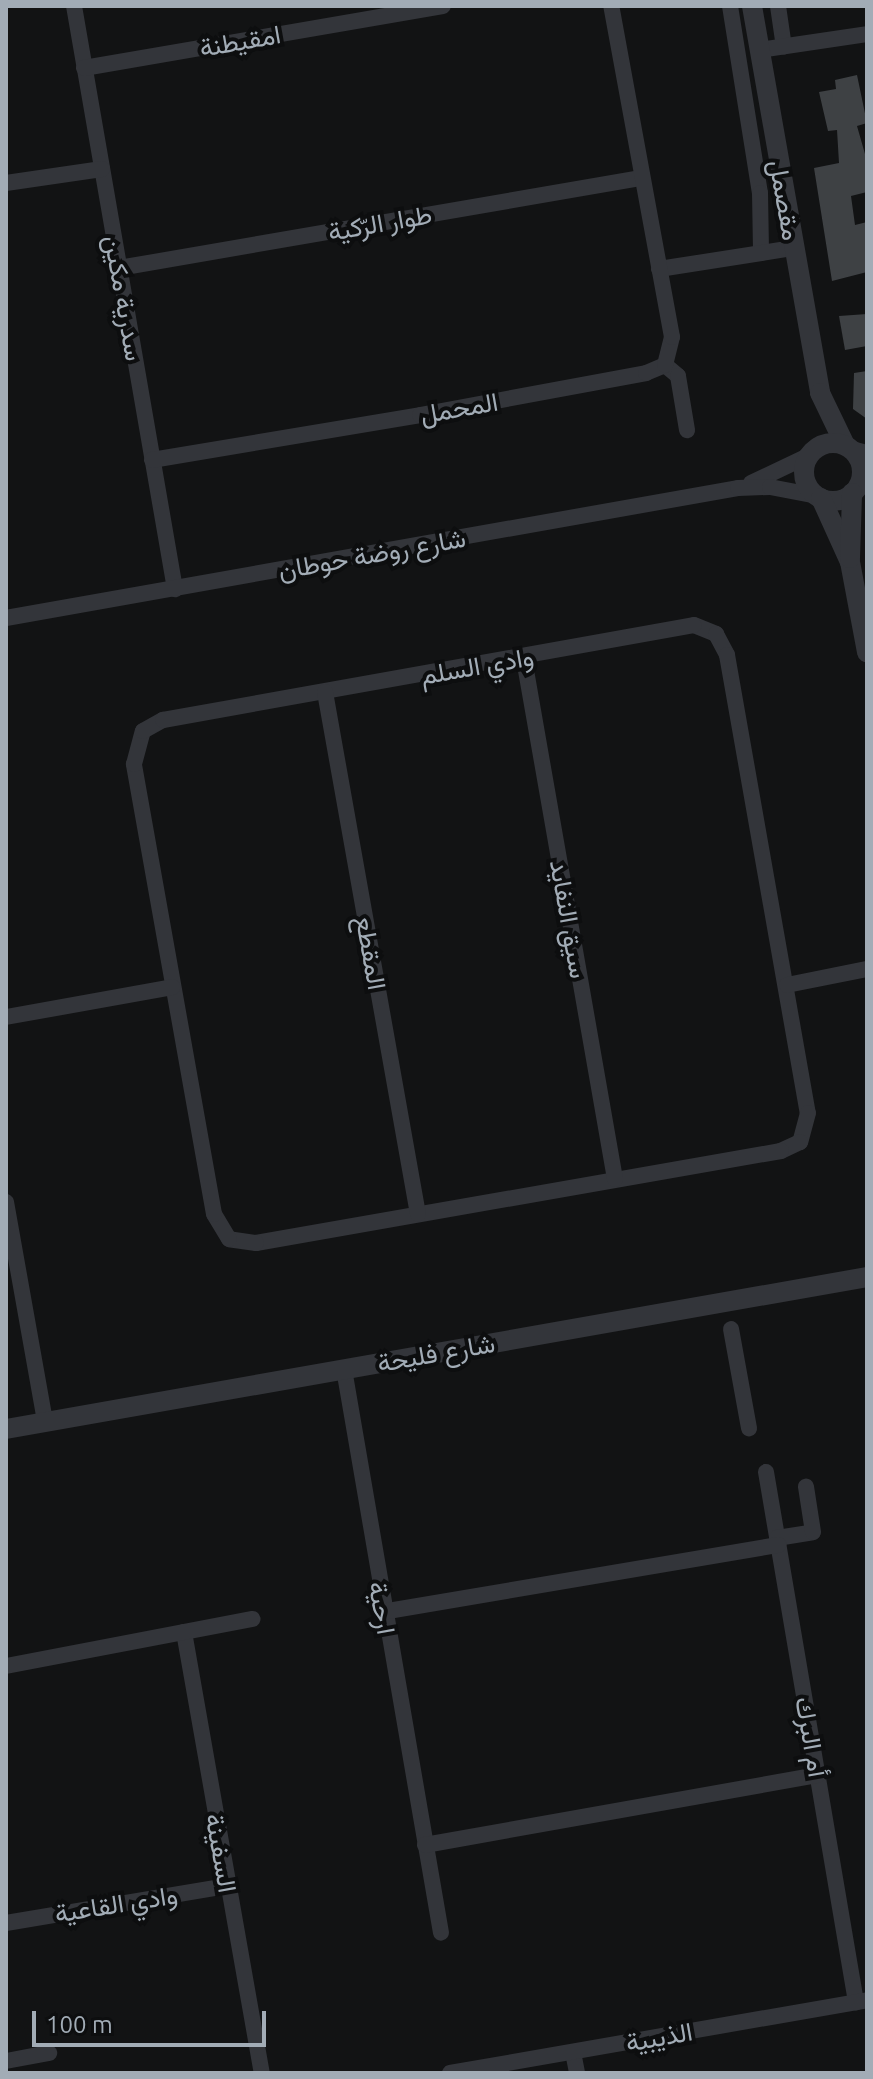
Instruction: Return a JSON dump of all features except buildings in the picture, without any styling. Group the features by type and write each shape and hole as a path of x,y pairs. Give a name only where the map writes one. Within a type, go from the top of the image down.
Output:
{"street":[{"name":"سدرية مكين","path":"74,6 175,589"},
{"name":"امقيطنة","path":"84,68 443,6"},
{"path":"611,6 673,347 665,365 678,376 687,430"},
{"path":"730,6 760,193 761,253"},
{"name":"مقصمل","path":"752,6 820,393 811,453"},
{"path":"778,6 784,47"},
{"path":"759,50 867,34"},
{"path":"6,183 102,169"},
{"name":"طوار الرّكية","path":"119,268 641,178"},
{"path":"659,269 793,248"},
{"name":"المحمل","path":"152,460 436,413 646,373 665,365"},
{"name":"مقصمل","path":"820,393 855,449"},
{"path":"850,562 862,471 855,449 829,443 811,453 806,482 819,497 850,562 867,652"},
{"name":"شارع روضة حوطان","path":"738,488 811,453"},
{"path":"819,497 837,500 859,487"},
{"name":"شارع روضة حوطان","path":"6,618 738,488 786,489 819,497"},
{"name":"وادي السلم","path":"694,625 716,634 727,655 787,985 808,1113 800,1142 781,1151 256,1243 229,1239 214,1214 172,987 134,764 137,741 163,720 325,692 524,659 694,625"},
{"name":"سيق النفايد","path":"524,659 615,1179"},
{"name":"المقطع","path":"325,692 418,1214"},
{"path":"787,985 867,969"},
{"path":"6,1017 172,987"},
{"path":"6,1202 13,1286 45,1422"},
{"name":"شارع فليحة","path":"6,1429 867,1277"},
{"path":"731,1329 749,1428"},
{"name":"ارحية","path":"344,1369 382,1612 441,1933"},
{"name":"أم البرك","path":"766,1472 817,1775 861,2001"},
{"path":"382,1612 778,1542 813,1532 806,1487"},
{"path":"6,1666 253,1619"},
{"name":"السفينة","path":"184,1632 226,1886 262,2073"},
{"path":"425,1845 817,1775"},
{"name":"وادي القاعية","path":"6,1923 226,1886"},
{"name":"الذيبية","path":"450,2073 861,2001"},
{"path":"573,2052 577,2073"},
{"path":"6,2061 49,2053"}]}
